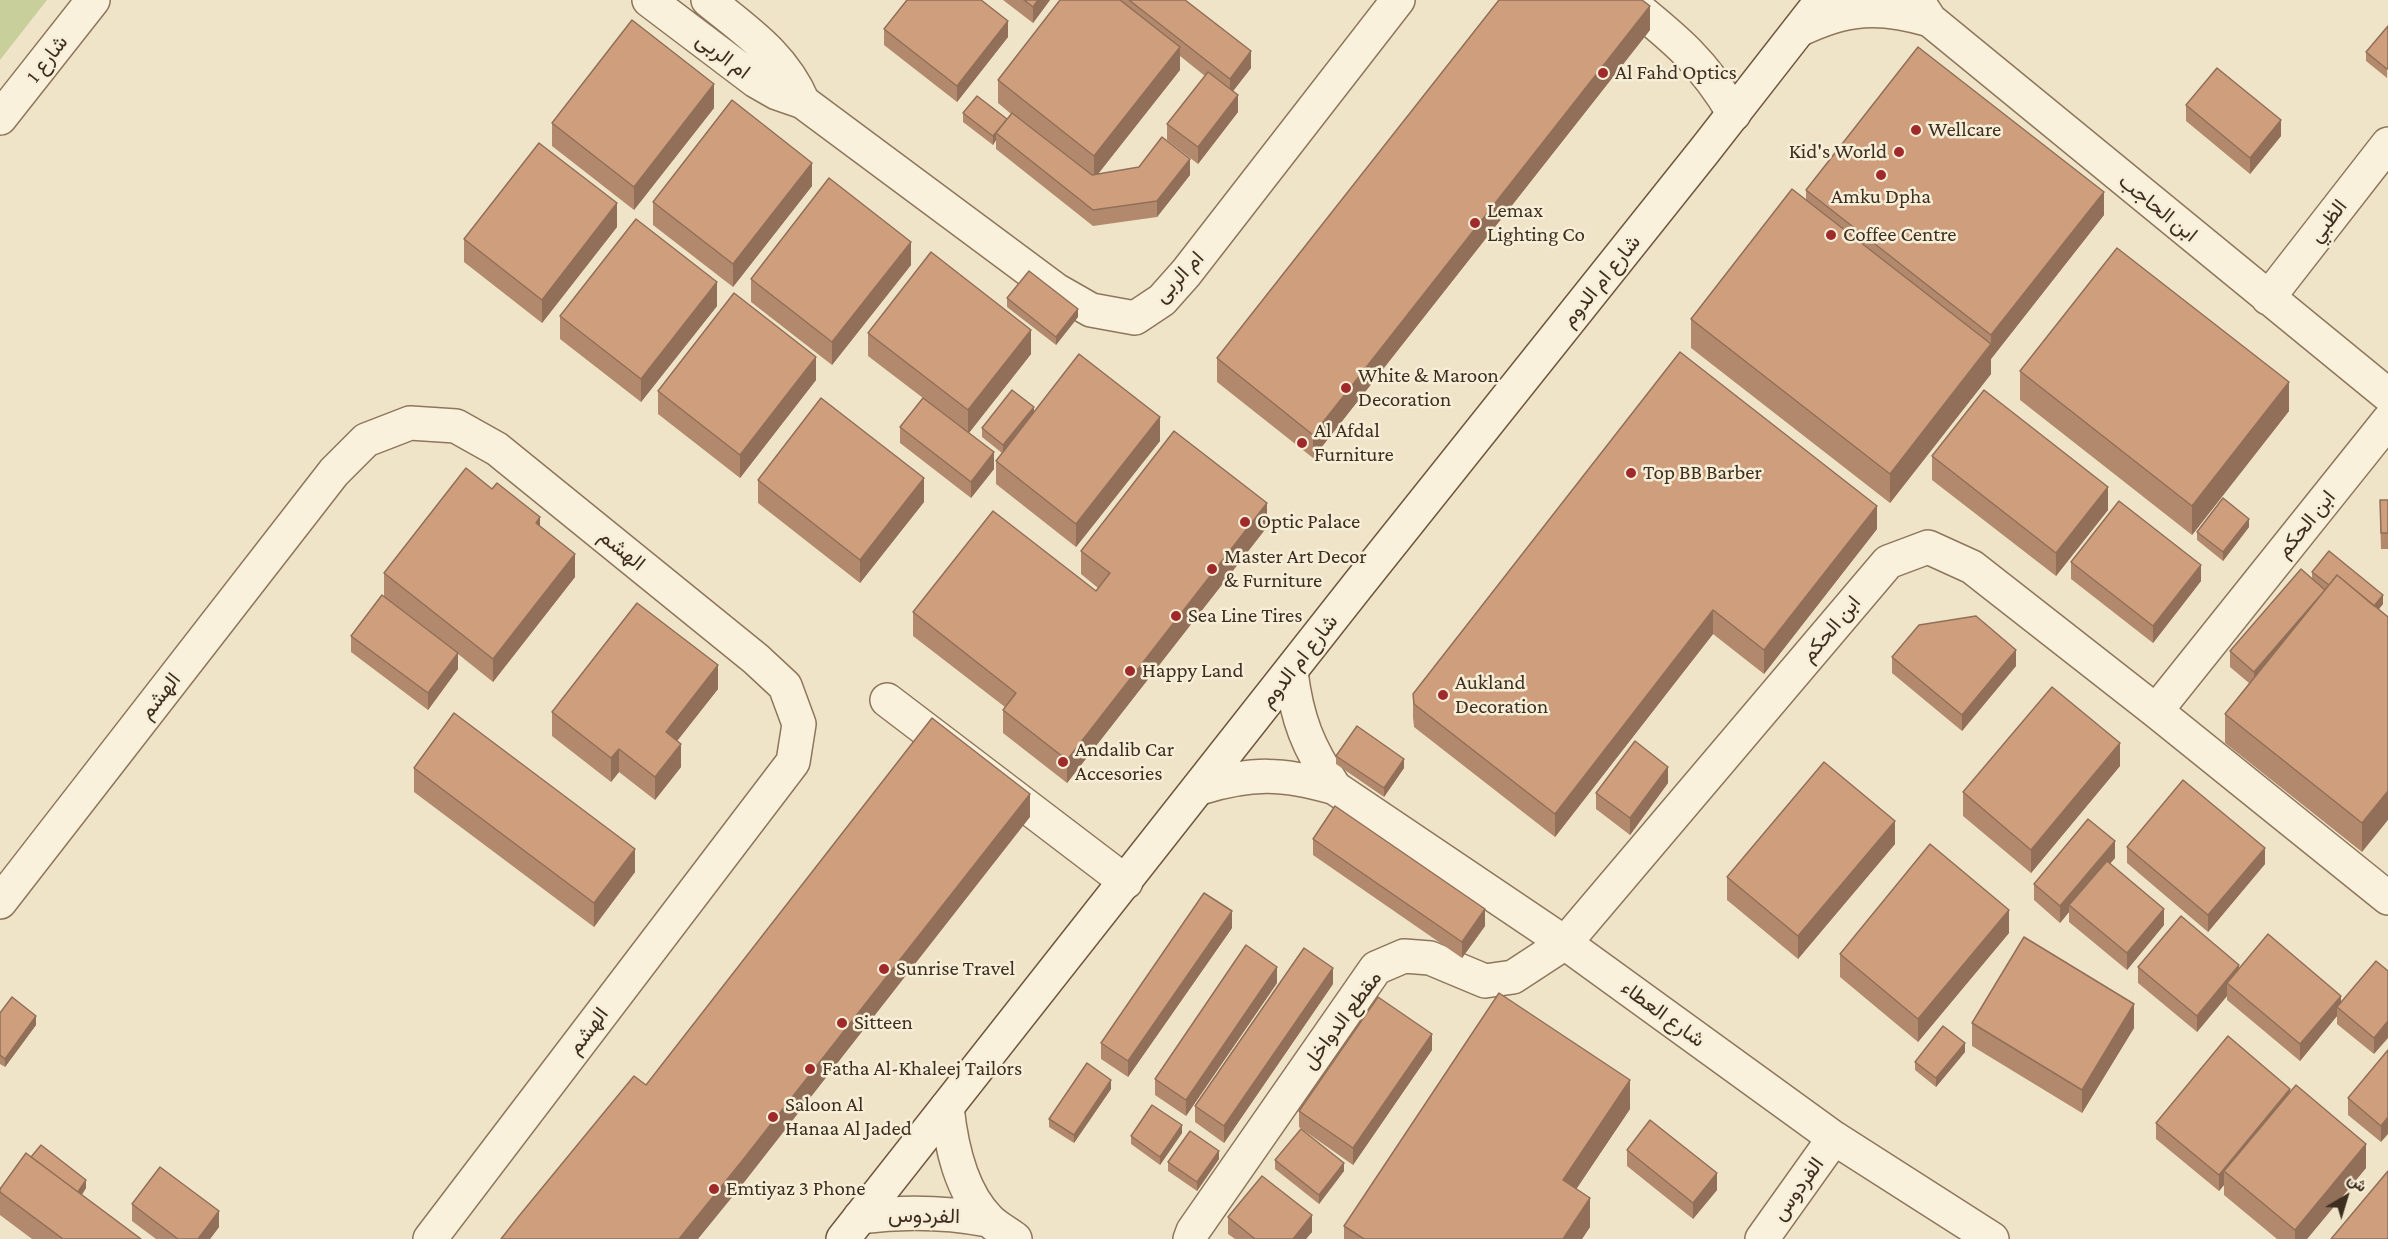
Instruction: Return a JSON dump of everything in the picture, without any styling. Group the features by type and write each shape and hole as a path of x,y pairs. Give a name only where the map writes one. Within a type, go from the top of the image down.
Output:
{"street":[{"name":"شارع 1","path":"0,118 93,0"},
{"name":"ام الربى","path":"649,0 756,81 777,93 803,102 1056,290 1091,310 1135,318 1162,300 1186,273 1398,0"},
{"name":"ام الربى","path":"708,0 767,48 781,63 794,81 803,102"},
{"path":"1627,0 1693,56 1709,74 1734,114"},
{"name":"شارع ام الدوم","path":"852,1228 1822,0"},
{"name":"ابن الحاجب","path":"1799,30 1822,19 1847,12 1872,9 1924,10 2268,298 2388,395"},
{"name":"الظبي","path":"2268,298 2388,144"},
{"name":"ابن الحكم","path":"2156,711 2388,421"},
{"name":"الهشم","path":"0,902 334,472 366,440 410,423 456,426 497,449 756,659 785,686 799,724 793,762 430,1239"},
{"name":"ابن الحكم","path":"1565,943 1888,562 1928,547 1972,567 2156,711 2388,898"},
{"name":"شارع العطاء","path":"1291,672 1295,704 1304,735 1335,788"},
{"path":"887,700 1126,882"},
{"name":"شارع العطاء","path":"1200,788 1251,775 1307,780 1335,788 1565,943 1834,1138 1992,1239"},
{"name":"مقطع الدواخل","path":"1190,1239 1206,1211 1376,968 1404,956 1430,958 1485,981 1513,977 1565,943"},
{"name":"الفردوس","path":"947,1107 950,1138 971,1194 988,1220 1015,1239"},
{"name":"الفردوس","path":"1762,1239 1834,1138"},
{"name":"الفردوس","path":"852,1228 892,1213 957,1214 988,1220"}],"green space":[{"path":"0,0 47,0 0,60"}],"building":[{"path":"907,0 981,0 1008,21 957,86 884,29"},
{"path":"1024,0 1038,0 1033,7"},
{"path":"1060,0 1120,0 1180,47 1094,156 998,80"},
{"path":"1129,0 1185,0 1251,51 1230,79"},
{"path":"1499,0 1642,0 1650,6 1313,435 1217,358"},
{"path":"632,20 714,84 634,187 552,123"},
{"path":"2388,26 2388,68 2387,69 2366,52"},
{"path":"1918,47 2104,192 1991,335 1806,190"},
{"path":"2217,68 2281,120 2250,158 2186,105"},
{"path":"1208,72 1238,95 1198,147 1167,124"},
{"path":"977,96 1007,119 993,136 963,113"},
{"path":"732,100 812,163 733,264 653,202"},
{"path":"1012,113 1092,175 1139,167 1162,137 1190,159 1157,201 1093,210 996,133"},
{"path":"539,143 617,203 542,300 464,239"},
{"path":"829,178 911,242 832,342 751,279"},
{"path":"1792,189 1991,344 1890,474 1691,319"},
{"path":"636,219 717,282 641,379 560,316"},
{"path":"2117,248 2289,382 2192,506 2020,371"},
{"path":"931,252 1031,330 968,410 868,333"},
{"path":"1029,271 1078,309 1056,337 1007,298"},
{"path":"734,293 816,357 740,455 658,391"},
{"path":"1680,352 1877,506 1764,650 1713,610 1555,814 1414,704 1413,694"},
{"path":"1079,354 1160,417 1076,524 996,461"},
{"path":"1012,390 1034,407 1003,445 982,428"},
{"path":"1984,390 2108,487 2056,553 1932,456"},
{"path":"821,398 924,478 860,560 758,480"},
{"path":"923,398 994,452 971,482 900,427"},
{"path":"1174,431 1267,503 1067,760 1003,710 1016,693 913,612 993,511 1096,591 1110,573 1081,551"},
{"path":"466,468 492,489 497,483 540,517 536,523 575,554 493,659 384,573"},
{"path":"2223,498 2249,519 2223,552 2197,532"},
{"path":"2380,500 2388,500 2388,533 2381,533"},
{"path":"2119,501 2201,565 2153,626 2071,562"},
{"path":"2329,551 2383,595 2374,606 2337,575 2329,585 2312,572"},
{"path":"2301,569 2325,590 2254,672 2230,651"},
{"path":"2337,575 2388,617 2388,791 2362,823 2225,714"},
{"path":"382,595 458,653 428,693 351,636"},
{"path":"637,603 718,665 666,732 681,744 655,777 619,749 611,758 552,712"},
{"path":"1976,616 2016,650 1962,715 1892,657 1919,625"},
{"path":"2052,687 2120,743 2031,850 1963,792"},
{"path":"454,713 635,849 594,903 414,768"},
{"path":"932,718 1030,794 679,1239 501,1239 634,1076 646,1085"},
{"path":"1357,726 1404,759 1384,788 1336,756"},
{"path":"1635,741 1668,767 1630,818 1596,793"},
{"path":"1824,762 1895,821 1798,936 1727,877"},
{"path":"2183,780 2265,848 2208,915 2127,847"},
{"path":"1335,806 1485,909 1462,942 1313,839"},
{"path":"2088,819 2115,841 2060,906 2034,884"},
{"path":"1930,844 2009,910 1918,1019 1840,954"},
{"path":"2107,861 2164,909 2127,953 2069,905"},
{"path":"1204,893 1232,911 1128,1061 1101,1043"},
{"path":"2181,916 2239,965 2197,1016 2138,967"},
{"path":"2268,934 2341,996 2300,1044 2227,983"},
{"path":"2024,937 2134,1004 2082,1090 1972,1023"},
{"path":"1246,945 1277,967 1186,1100 1155,1079"},
{"path":"1304,948 1333,968 1224,1126 1195,1106"},
{"path":"2376,961 2388,971 2388,1021 2374,1038 2337,1007"},
{"path":"1499,993 1630,1080 1563,1180 1590,1198 1563,1239 1364,1239 1344,1226"},
{"path":"12,997 36,1016 5,1059 0,1055 0,1013"},
{"path":"1378,997 1432,1034 1353,1148 1299,1111"},
{"path":"1943,1026 1965,1043 1936,1078 1915,1062"},
{"path":"2228,1036 2290,1089 2219,1175 2156,1123"},
{"path":"2388,1050 2388,1117 2381,1126 2348,1098"},
{"path":"1087,1063 1111,1080 1074,1135 1049,1119"},
{"path":"2296,1085 2366,1144 2295,1230 2224,1171"},
{"path":"1152,1105 1182,1125 1160,1157 1131,1136"},
{"path":"1650,1120 1717,1173 1693,1203 1627,1150"},
{"path":"1301,1129 1344,1163 1319,1195 1275,1160"},
{"path":"1190,1131 1219,1151 1197,1182 1168,1162"},
{"path":"41,1145 86,1180 78,1192 31,1157"},
{"path":"26,1153 141,1239 63,1239 0,1192"},
{"path":"160,1167 219,1211 198,1239 178,1239 132,1204"},
{"path":"2388,1171 2388,1239 2331,1239"},
{"path":"1262,1176 1312,1215 1293,1239 1255,1239 1228,1217"}],"place":[{"name":"Al Fahd Optics","path":"1603,73"},
{"name":"Wellcare","path":"1916,130"},
{"name":"Kid's World","path":"1899,152"},
{"name":"Amku Dpha","path":"1881,175"},
{"name":"Lemax Lighting Co","path":"1475,223"},
{"name":"Coffee Centre","path":"1831,235"},
{"name":"White & Maroon Decoration","path":"1346,388"},
{"name":"Al Afdal Furniture","path":"1302,443"},
{"name":"Top BB Barber","path":"1631,473"},
{"name":"Optic Palace","path":"1245,522"},
{"name":"Master Art Decor & Furniture","path":"1212,569"},
{"name":"Sea Line Tires","path":"1176,616"},
{"name":"Happy Land","path":"1130,671"},
{"name":"Aukland Decoration","path":"1443,695"},
{"name":"Andalib Car Accesories","path":"1063,762"},
{"name":"Sunrise Travel","path":"884,969"},
{"name":"Sitteen","path":"842,1023"},
{"name":"Fatha Al-Khaleej Tailors","path":"810,1069"},
{"name":"Saloon Al Hanaa Al Jaded","path":"773,1117"},
{"name":"Emtiyaz 3 Phone","path":"714,1189"}]}
